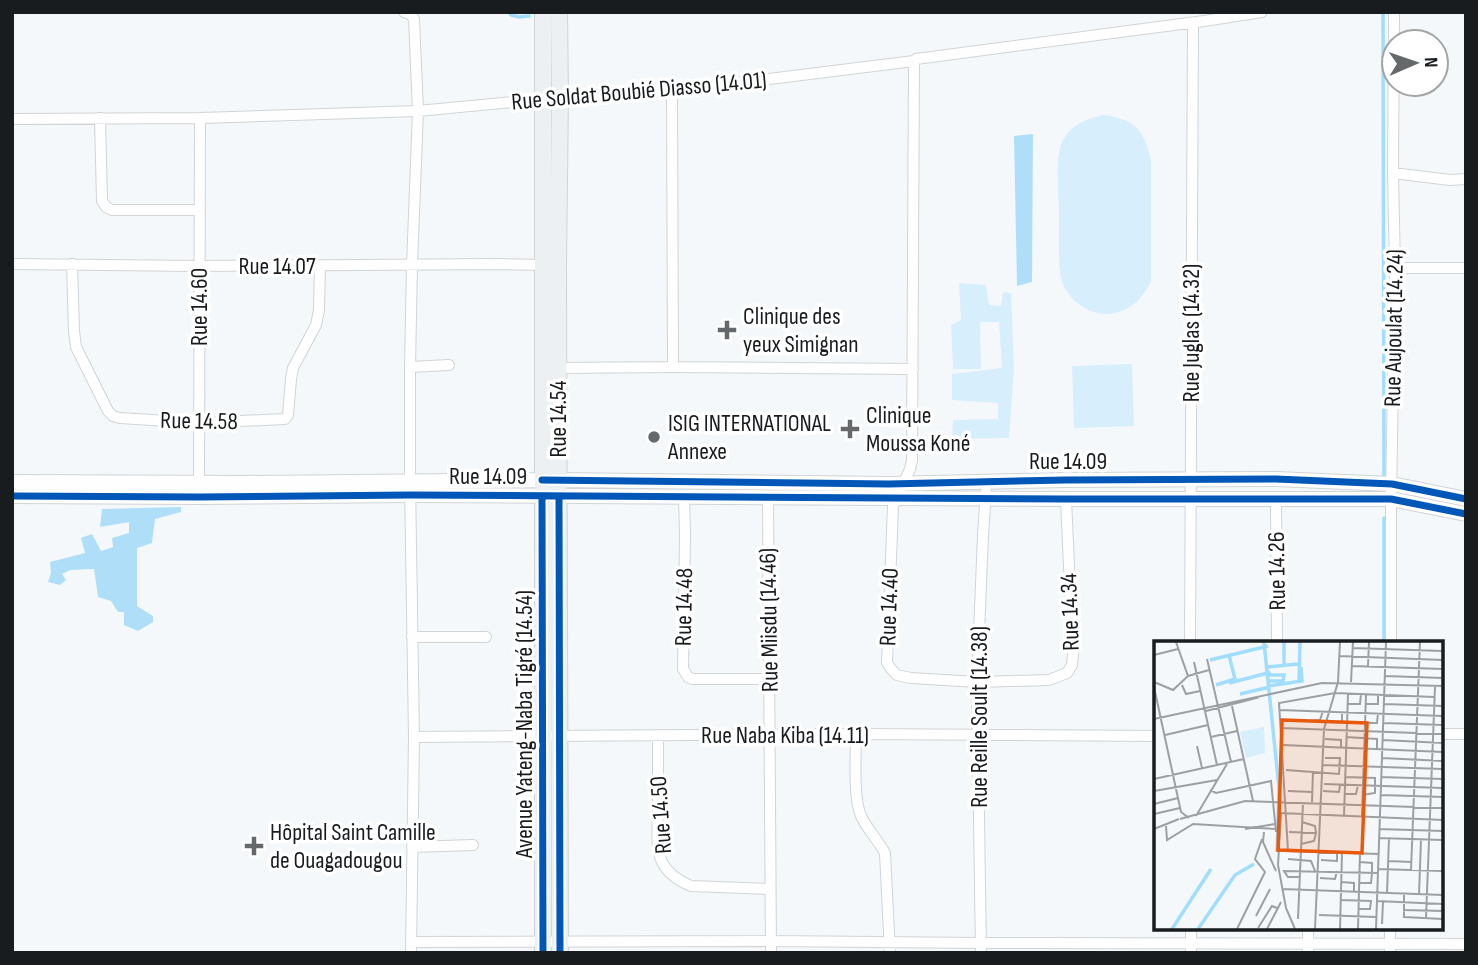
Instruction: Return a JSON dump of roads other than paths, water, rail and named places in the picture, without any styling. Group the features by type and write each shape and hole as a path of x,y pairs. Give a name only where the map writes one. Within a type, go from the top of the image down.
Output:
{"main road":[{"name":"Avenue Yateng-Naba Tigré (14.54)","path":"543,12 543,265 551,488 543,736 543,947"},
{"name":"Rue 14.54","path":"559,12 558,368 551,488 560,736 560,948"}],"street":[{"path":"404,12 414,19 418,111 410,367 414,737 411,947 1390,948 1466,944"},
{"name":"Rue Soldat Boubié Diasso (14.01)","path":"12,119 200,118 418,111 560,96 672,91 914,61 1262,12"},
{"name":"Rue Aujoulat (14.24)","path":"1391,641 1395,268 1394,12"},
{"name":"Rue Juglas (14.32)","path":"1190,641 1193,23"},
{"path":"895,498 912,460 914,61"},
{"path":"672,91 673,367"},
{"path":"100,118 102,201 106,207 112,210 200,211"},
{"name":"Rue 14.60","path":"199,490 200,118"},
{"path":"1393,173 1466,180"},
{"name":"Rue 14.07","path":"12,264 543,265"},
{"name":"Rue 14.58","path":"72,264 76,347 108,411 120,418 199,423 285,419 290,405 293,368 316,325 320,266"},
{"path":"1395,268 1466,268"},
{"path":"410,367 449,365"},
{"path":"558,368 913,369"},
{"name":"Rue 14.09","path":"12,496 199,490 1276,480 1391,491 1466,514"},
{"name":"Rue Reille Soult (14.38)","path":"981,948 977,682 986,481"},
{"name":"Rue 14.09","path":"12,482 199,490"},
{"name":"Rue 14.09","path":"551,488 684,496 1191,499 1276,498 1391,491 1405,485 1466,499"},
{"name":"Rue 14.48","path":"684,496 683,669 693,680 770,679"},
{"name":"Rue Miisdu (14.46)","path":"768,497 771,947"},
{"name":"Rue 14.40","path":"895,498 892,516 887,663 897,675 904,677 977,682"},
{"name":"Rue 14.26","path":"1276,498 1277,641"},
{"name":"Rue 14.34","path":"977,682 1049,680 1068,673 1072,665 1066,499"},
{"path":"412,637 486,638"},
{"path":"856,734 857,805 862,818 885,853 890,947"},
{"name":"Rue Naba Kiba (14.11)","path":"414,737 856,734 1154,736"},
{"path":"1443,734 1466,734"},
{"name":"Rue 14.50","path":"658,735 659,850 661,861 670,874 691,886 770,889"},
{"path":"412,847 473,845"},
{"path":"1191,930 1191,948"},
{"path":"1308,930 1308,948"},
{"path":"1390,930 1390,948"}],"waterway":[{"path":"509,12 519,17 529,16"},
{"path":"1383,12 1384,479"},
{"path":"1384,518 1384,641"}],"place":[{"name":"Clinique des yeux Simignan","path":"727,330"},
{"name":"Clinique Moussa Koné","path":"850,429"},
{"name":"ISIG INTERNATIONAL Annexe","path":"654,437"},
{"name":"Hôpital Saint Camille de Ouagadougou","path":"254,846"}]}
